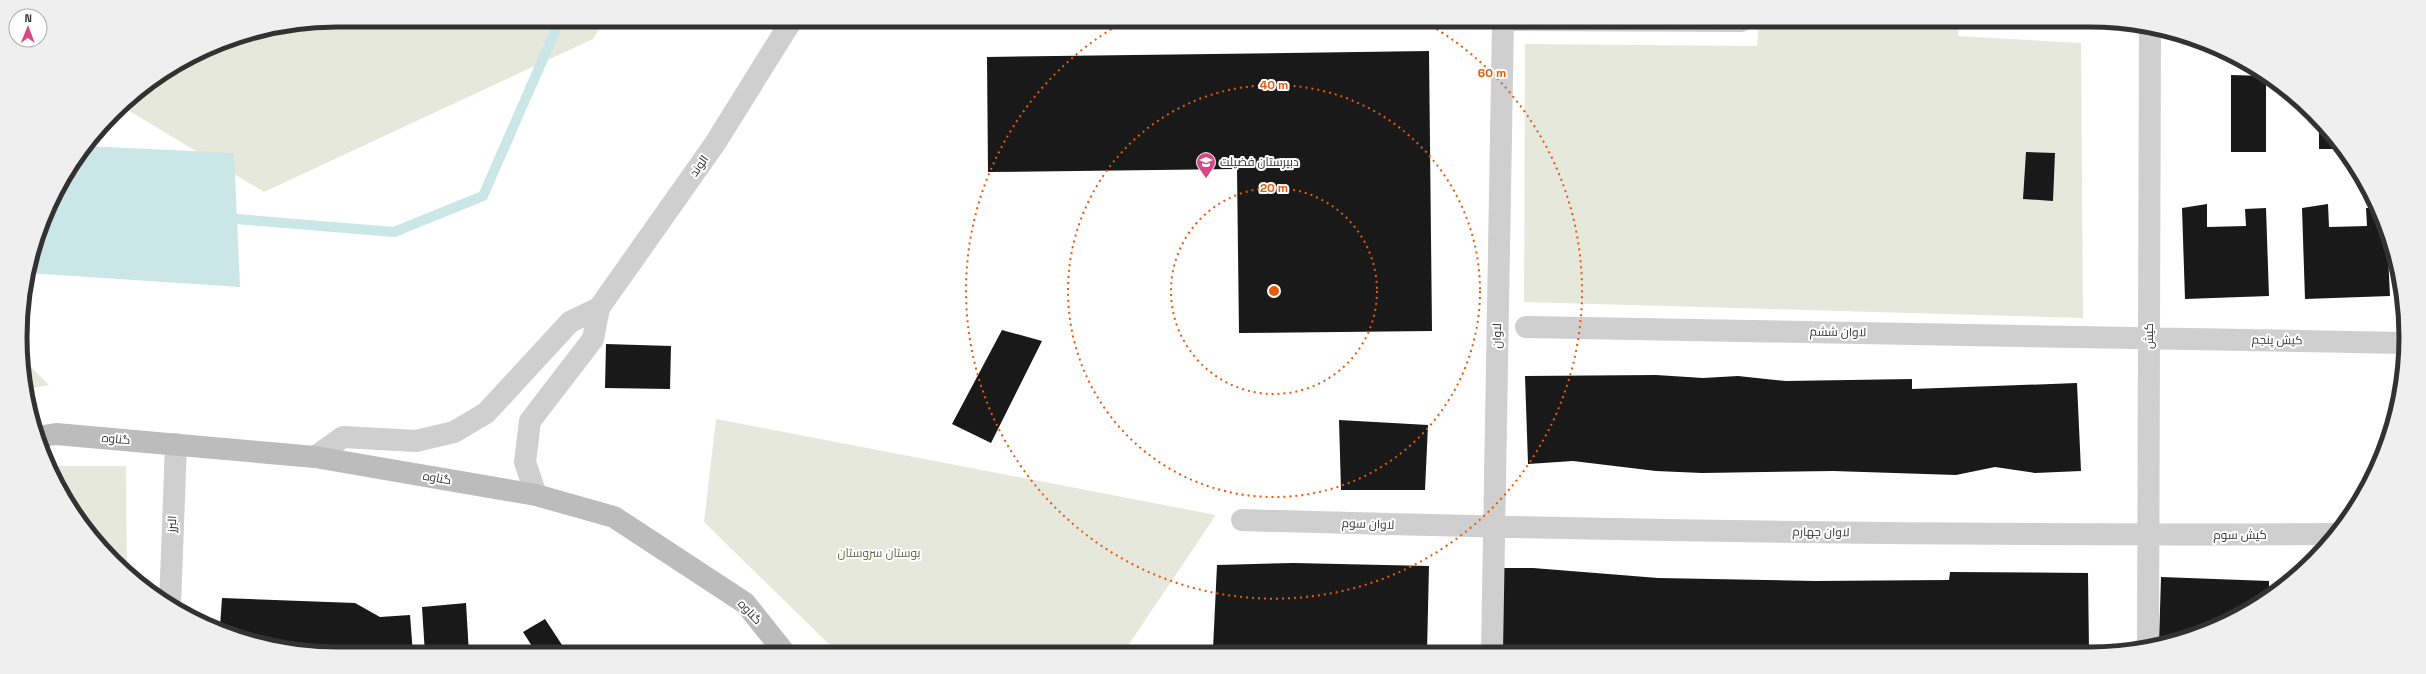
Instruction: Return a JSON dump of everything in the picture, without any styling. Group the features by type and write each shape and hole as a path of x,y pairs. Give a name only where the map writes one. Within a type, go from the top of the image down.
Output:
{"main road":[{"name":"گناوه","path":"43,435 56,434 315,457 536,495 614,517 745,603 780,647"}],"street":[{"name":"الوند","path":"599,308 714,145 788,27"},
{"name":"لاوان","path":"1492,647 1503,27"},
{"name":"کیش","path":"2148,641 2150,33"},
{"path":"315,457 343,437 416,441 454,432 486,413 570,322 599,308"},
{"path":"536,495 525,462 530,421 593,339 599,308"},
{"name":"لاوان ششم","path":"1526,327 2149,337"},
{"name":"کیش پنجم","path":"2149,337 2399,342"},
{"name":"البرز","path":"170,598 176,444"},
{"name":"لاوان سوم","path":"1242,520 1494,528"},
{"name":"لاوان چهارم","path":"1494,528 2148,535"},
{"name":"کیش سوم","path":"2148,535 2328,534"}],"green space":[{"path":"337,27 601,27 593,39 264,192 127,110 148,91 165,79 200,59 237,43 277,33"},
{"path":"1758,27 1959,27 1958,36 2081,43 2083,318 1524,302 1525,44 1757,46"},
{"path":"29,365 49,385 32,388"},
{"name":"بوستان سروستان","path":"716,419 1216,515 1127,647 832,647 704,522"},
{"path":"55,466 126,466 127,564 91,526 79,509"}],"water":[{"path":"92,146 234,153 240,287 34,273 43,237 59,200 79,165"}],"building":[{"path":"1429,51 1432,331 1239,333 1237,169 988,172 987,57"},
{"path":"2231,75 2255,76 2266,83 2266,152 2231,152"},
{"path":"2319,130 2336,149 2319,149"},
{"path":"2026,152 2055,153 2053,201 2023,199"},
{"path":"2207,204 2207,227 2246,226 2245,209 2266,208 2269,296 2185,299 2182,208"},
{"path":"2328,204 2329,227 2367,226 2366,208 2371,208 2383,237 2388,258 2390,296 2305,299 2302,208"},
{"path":"1002,330 1042,341 991,443 952,424"},
{"path":"606,344 671,346 670,389 605,388"},
{"path":"1656,375 1703,378 1738,376 1786,381 1912,379 1912,389 2077,383 2081,471 2035,473 1995,467 1956,475 1833,471 1702,473 1656,471 1573,461 1528,464 1525,376"},
{"path":"1339,420 1428,425 1425,490 1341,490"},
{"path":"1294,563 1429,566 1427,647 1213,647 1217,565"},
{"path":"1503,568 1533,568 1658,578 1815,581 1949,580 1950,572 2088,573 2089,647 1500,647"},
{"path":"2161,577 2269,581 2269,589 2226,615 2189,631 2159,638"},
{"path":"222,598 355,603 380,617 410,615 412,647 337,647 297,644 277,641 237,631 220,624"},
{"path":"466,603 469,647 425,647 422,607"},
{"path":"545,619 563,647 533,647 523,632"}],"waterway":[{"path":"224,218 394,232 483,196 557,27"}],"place":[{"name":"دبیرستان فضیلت","path":"1206,179"}]}
